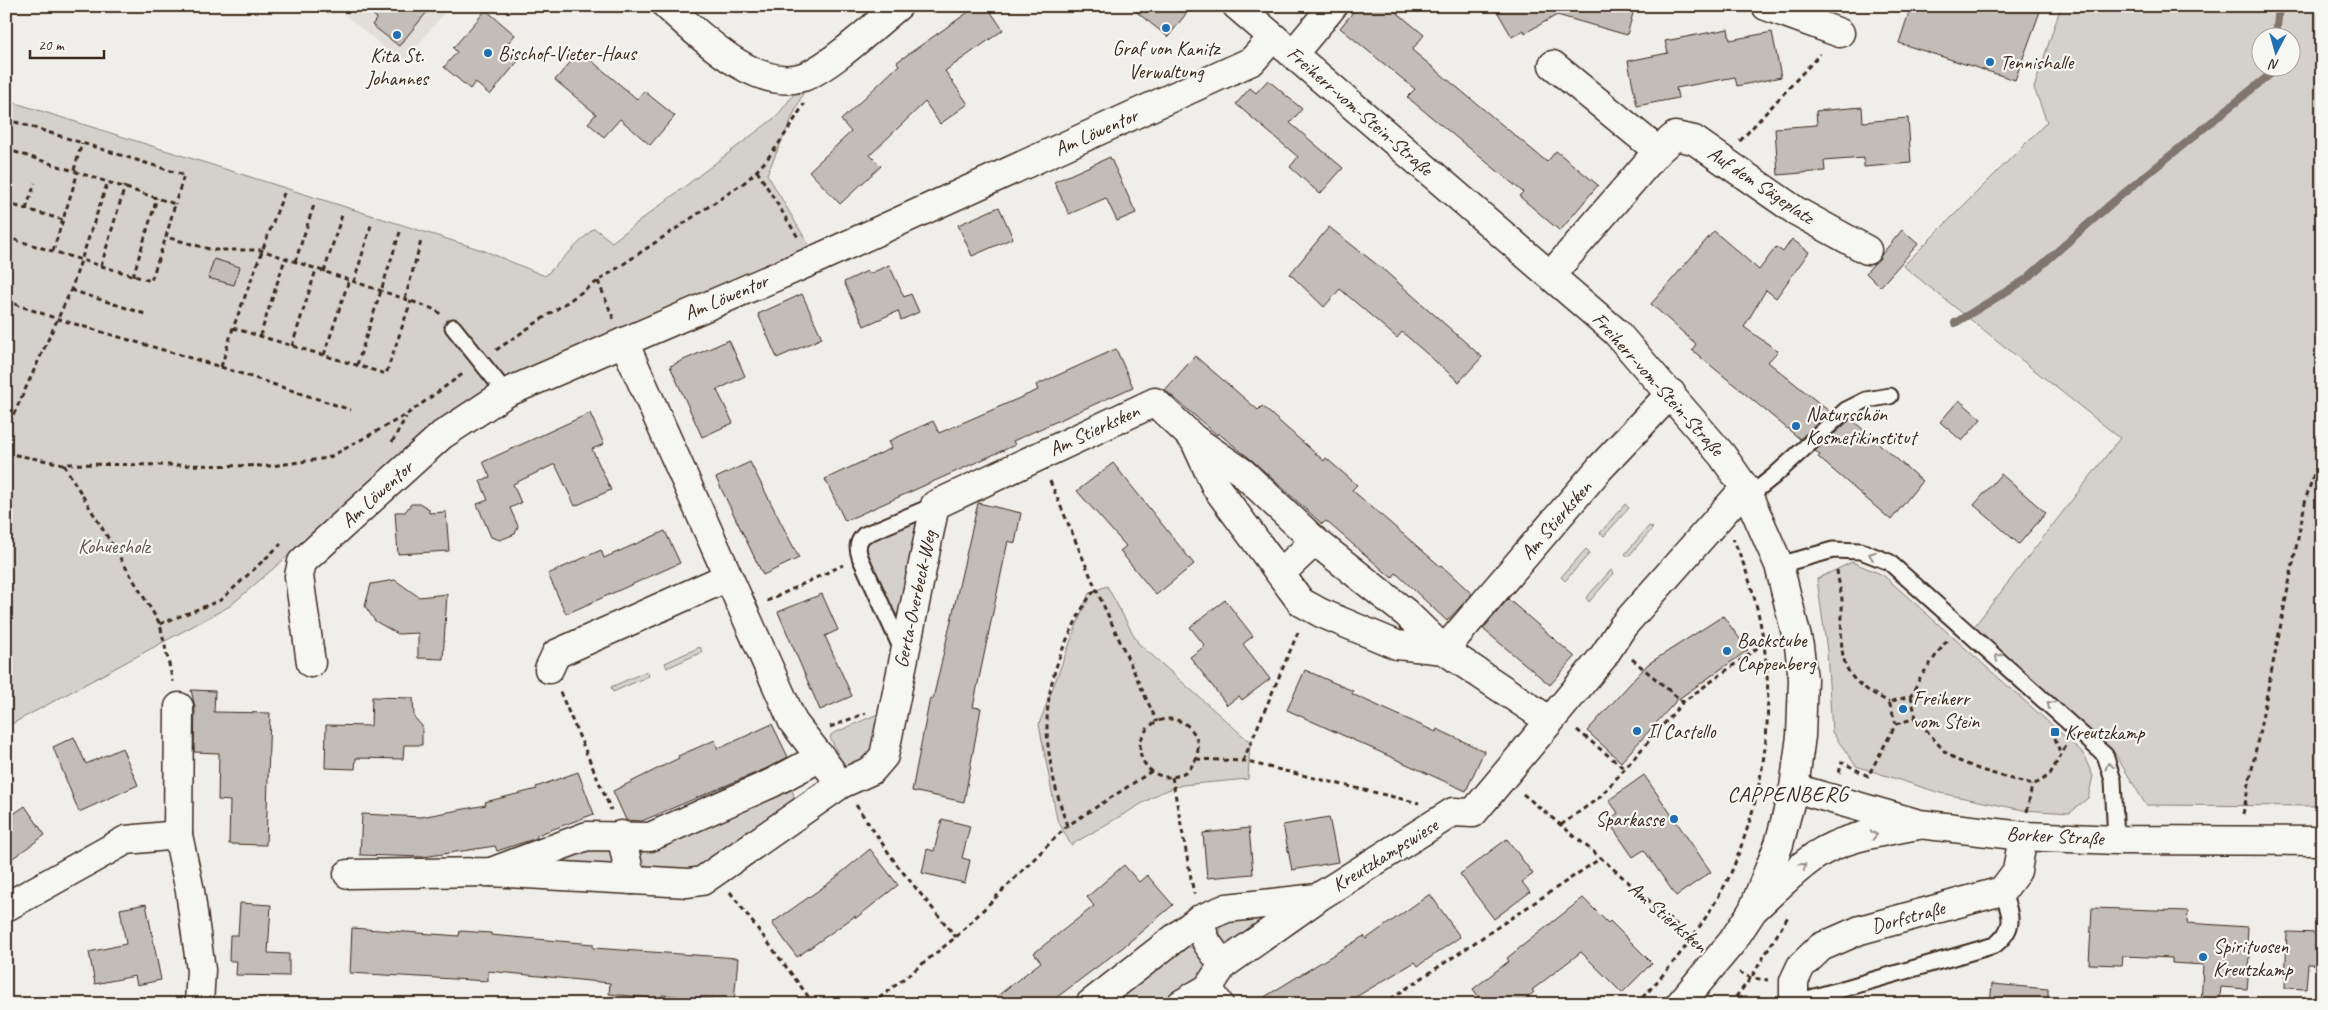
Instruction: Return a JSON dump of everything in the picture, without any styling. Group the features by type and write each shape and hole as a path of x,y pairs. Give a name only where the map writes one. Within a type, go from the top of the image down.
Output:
{"street":[{"path":"667,6 706,40 746,69 767,77 803,77 825,65 898,6"},
{"name":"Freiherr-vom-Stein-Straße","path":"1237,6 1616,332 1671,393 1722,455 1747,492 1779,564 1799,646 1803,679 1800,743 1794,788 1779,844 1753,910"},
{"name":"Am Löwentor","path":"311,663 299,576 302,562 442,435 506,394 812,261 1252,61 1283,45 1334,6"},
{"path":"1766,6 1840,33"},
{"path":"1553,64 1658,151"},
{"name":"Auf dem Sägeplatz","path":"1551,275 1658,151 1675,136 1694,140 1796,211 1866,250"},
{"path":"624,342 793,722 841,784"},
{"name":"Am Stierksken","path":"1444,650 1600,468 1671,393"},
{"name":"Am Stierksken","path":"1039,455 1155,402 1194,439 1242,472 1315,541 1406,613 1444,650 1554,717"},
{"name":"Am Stierksken","path":"1194,439 1216,487 1301,602 1397,645 1444,650"},
{"name":"Gerta-Overbeck-Weg","path":"348,874 491,872 688,883 702,881 794,815 841,784 872,770 879,764 884,756 903,654 935,505 1039,455"},
{"path":"1453,812 1473,813 1554,717 1612,643 1623,626 1722,513 1747,492"},
{"path":"1281,573 1315,541"},
{"path":"549,669 556,654 728,577"},
{"path":"179,707 178,835 190,891 201,970 199,1004"},
{"name":"Gerta-Overbeck-Weg","path":"491,872 587,836 621,835 650,837 772,782 813,747"},
{"name":"Borker Straße","path":"1794,788 1920,824 2023,836 2116,827 2322,841"},
{"name":"Kreutzkampswiese","path":"1181,1004 1214,996 1223,964 1317,898 1453,812"},
{"path":"1680,1004 1732,942 1753,910 1784,881 1815,856 1847,841 1920,824"},
{"path":"6,907 126,840 178,835"},
{"path":"621,835 631,880"},
{"path":"2002,891 2017,871 2023,836"},
{"name":"Dorfstraße","path":"1794,996 1801,966 1821,947 1860,930 2002,891"},
{"name":"Kreutzkampswiese","path":"1090,1004 1198,920 1227,908 1317,898"},
{"path":"1198,920 1207,943 1223,964"}],"lane":[{"path":"453,326 506,394"},
{"path":"1747,492 1774,476 1846,410 1866,400 1890,396"},
{"path":"903,654 860,557 858,549 859,540 864,535 935,505"},
{"path":"1779,564 1833,550 1861,551 1889,562 2105,755 2113,780 2116,827"},
{"path":"1794,996 1849,996 1995,946 2007,936 2011,924 2010,911 2002,891"}],"path":[{"path":"1722,160 1840,33"},
{"path":"6,453 63,464 271,466 328,458 406,415 481,361 746,182 784,136 806,101 803,77"},
{"path":"6,119 184,175 151,281 6,236"},
{"path":"53,251 63,220 82,143"},
{"path":"6,149 125,186 175,204"},
{"path":"757,171 812,261"},
{"path":"6,431 71,290 108,181"},
{"path":"26,209 35,183"},
{"path":"101,266 125,186"},
{"path":"221,367 261,250 284,193"},
{"path":"133,276 157,198"},
{"path":"6,203 63,220"},
{"path":"295,262 314,205"},
{"path":"324,272 342,215"},
{"path":"354,282 371,225"},
{"path":"357,365 400,232"},
{"path":"166,237 213,250 261,250 436,310 453,326"},
{"path":"405,299 421,241"},
{"path":"260,336 285,259"},
{"path":"292,346 316,270"},
{"path":"324,355 349,280"},
{"path":"598,281 624,342"},
{"path":"71,290 144,314"},
{"path":"6,301 58,319 221,367 351,410"},
{"path":"233,328 386,374 410,301"},
{"path":"386,448 393,441 406,415"},
{"path":"2242,817 2306,498 2322,449"},
{"path":"63,464 160,624 179,707"},
{"path":"1054,490 1096,589 1157,722"},
{"path":"1636,1004 1662,975 1690,938 1727,881 1751,819 1760,785 1769,724 1768,679 1764,643 1754,596 1743,560 1722,513"},
{"path":"160,624 221,600 286,540"},
{"path":"1833,550 1842,598 1842,644 1844,659 1850,673 1859,683 1889,702 1896,724"},
{"path":"744,612 860,557"},
{"path":"1067,826 1057,794 1049,755 1046,713 1052,678 1067,640 1088,597 1096,589"},
{"path":"1243,761 1310,607"},
{"path":"1959,624 1920,678 1911,696 1916,718 1945,752 1959,761 1981,770 2032,785 2042,781 2050,774 2077,729"},
{"path":"1612,643 1684,702"},
{"path":"1561,825 1600,797 1626,770 1684,702 1764,643"},
{"path":"549,669 621,835"},
{"path":"1889,702 1911,696"},
{"path":"813,747 895,701"},
{"path":"1554,717 1626,770"},
{"path":"1842,762 1868,776 1896,724 1916,718"},
{"path":"1168,719 1179,720 1189,726 1195,734 1198,747 1196,759 1190,768 1180,775 1172,777 1152,771 1143,758 1141,743 1149,727 1157,722 1168,719"},
{"path":"1196,759 1243,761 1453,812"},
{"path":"872,1004 956,937 1067,826 1152,771"},
{"name":"Am Stierksken","path":"1503,776 1601,858 1690,938 1718,960 1751,978"},
{"path":"1172,777 1198,920"},
{"path":"841,784 897,865 956,937"},
{"path":"1383,1004 1601,858"},
{"path":"715,873 814,1004"},
{"path":"1730,1004 1751,978 1790,913"},
{"path":"1751,978 1794,996"}],"shaded area":[{"name":"Kita St. Johannes","path":"334,6 450,6 403,63"}],"green space":[{"path":"2061,6 2322,6 2322,806 2146,805 2114,752 1973,628 2120,438 1903,266 2047,122 2034,88"},
{"name":"Kohuesholz","path":"803,93 767,174 811,249 426,436 230,606 6,727 6,100 485,251 545,276 594,228 612,242 777,116 794,94"},
{"path":"1625,504 1629,508 1604,536 1600,533"},
{"path":"911,521 917,521 922,524 900,622 896,620 866,553 869,540"},
{"path":"1649,526 1653,528 1628,557 1625,554"},
{"path":"1586,549 1590,553 1565,581 1561,577"},
{"path":"1852,562 1883,575 2082,752 2093,776 2088,798 2070,813 2023,810 1940,793 1856,766 1832,732 1827,651 1817,579"},
{"path":"1611,570 1614,573 1589,602 1586,598"},
{"path":"1107,586 1138,643 1250,742 1248,779 1182,785 1160,793 1071,845 1057,819 1039,724 1089,593"},
{"path":"700,647 702,652 667,668 665,663"},
{"path":"647,671 649,676 613,692 611,687"},
{"path":"880,713 876,757 848,769 842,763 830,737 832,734"},
{"path":"787,787 792,790 793,802 706,869 651,870 643,862 641,857 645,846"},
{"path":"608,842 614,864 607,871 555,862"},
{"path":"1281,907 1229,945 1222,938 1220,932 1221,922"},
{"path":"1184,946 1197,950 1207,967 1198,983 1164,1004 1105,1004"}],"building":[{"path":"362,6 432,6 399,46 372,25 377,18"},
{"path":"977,6 987,6 1003,30 945,71 968,104 940,124 925,102 870,155 881,166 840,204 809,171 851,132 841,120 899,65 897,62"},
{"name":"Graf von Kanitz Verwaltung","path":"1129,6 1192,6 1168,37"},
{"path":"1358,6 1389,6 1424,35 1412,50 1547,162 1556,151 1598,185 1560,231 1519,196 1523,192 1407,97 1415,89 1340,28"},
{"path":"1494,6 1635,6 1627,35 1557,15 1525,33 1524,30 1512,37"},
{"name":"Tennishalle","path":"1911,6 2042,6 2015,80 1899,43"},
{"name":"Bischof-Vieter-Haus","path":"486,10 515,35 508,43 523,55 490,95 475,82 470,89 444,67 457,52 453,48"},
{"path":"1728,29 1730,40 1772,32 1781,77 1737,86 1735,77 1676,88 1678,98 1637,106 1628,61 1668,53 1665,41"},
{"path":"580,51 637,99 644,91 675,116 650,145 620,119 604,137 588,123 596,114 555,80"},
{"path":"1268,80 1302,109 1290,123 1343,168 1320,194 1290,167 1298,157 1236,104 1250,88 1256,93"},
{"path":"1862,107 1863,122 1908,118 1911,163 1864,167 1864,158 1824,161 1825,171 1778,175 1775,128 1817,125 1816,111"},
{"path":"1110,157 1136,213 1117,221 1106,198 1069,214 1054,182"},
{"path":"999,207 1013,238 972,256 958,225"},
{"path":"1329,227 1385,271 1482,357 1459,382 1402,332 1397,338 1340,289 1324,307 1290,274"},
{"path":"1902,230 1918,244 1880,287 1866,273"},
{"path":"1714,231 1759,270 1776,247 1783,252 1792,239 1809,252 1776,298 1766,290 1744,327 1778,351 1768,362 1830,412 1800,439 1692,350 1696,344 1651,304"},
{"path":"214,259 240,267 234,285 208,278"},
{"path":"889,265 904,297 911,294 919,312 901,320 898,311 864,326 844,282 867,271 869,274"},
{"path":"802,294 822,338 777,358 758,314"},
{"path":"729,340 745,376 717,390 733,423 702,437 670,366"},
{"path":"1116,349 1133,387 1013,441 1015,445 845,521 825,479 892,448 889,441 933,421 939,433 1038,390 1036,385"},
{"path":"1195,356 1258,410 1262,406 1324,461 1326,458 1357,485 1352,490 1441,565 1472,594 1447,621 1396,573 1392,578 1326,521 1322,524 1253,461 1218,433 1217,435 1165,390"},
{"path":"1959,400 1981,419 1962,441 1940,422"},
{"path":"590,413 604,444 592,449 611,490 575,506 555,464 513,484 521,503 510,508 518,526 515,534 500,540 491,537 477,504 488,500 480,481 490,477 483,462"},
{"path":"1851,419 1922,481 1891,520 1818,457 1820,455 1815,451"},
{"path":"750,462 799,558 763,575 716,478"},
{"path":"1113,463 1194,564 1156,595 1120,551 1126,546 1077,491"},
{"path":"2001,474 2046,513 2019,544 1974,505"},
{"path":"978,503 1021,513 1015,543 1008,541 973,707 981,708 964,802 912,791 930,698 933,699"},
{"path":"411,504 421,504 429,509 429,513 446,512 449,551 398,554 395,512 405,512"},
{"path":"665,531 680,563 566,614 548,574 601,550 604,558"},
{"path":"395,580 419,597 447,594 443,659 418,658 418,633 398,634 375,621 365,606 371,584"},
{"path":"822,594 838,630 825,636 852,696 820,710 778,612"},
{"path":"1508,599 1575,657 1550,685 1483,629"},
{"path":"1225,600 1253,636 1243,644 1270,679 1242,700 1239,696 1227,705 1190,657 1205,646 1190,627"},
{"path":"1723,616 1748,650 1677,700 1621,762 1587,731 1648,664"},
{"path":"1305,670 1353,691 1352,694 1436,732 1437,729 1484,751 1466,791 1287,710"},
{"path":"191,690 215,691 214,712 270,713 266,845 229,844 230,801 218,800 219,753 194,752 195,707"},
{"path":"372,697 413,698 414,717 422,726 422,745 404,745 403,759 356,758 355,769 325,768 326,725 371,726"},
{"path":"772,724 788,757 765,769 642,821 626,820 613,791 679,758 678,756 715,740 718,749"},
{"path":"74,737 86,764 122,748 138,785 79,812 53,747"},
{"path":"578,772 594,814 537,835 537,838 497,851 495,846 423,857 360,855 362,814 421,817 486,805 485,802 537,789 536,787"},
{"path":"1644,775 1711,872 1676,896 1644,850 1633,857 1608,821 1618,813 1609,800"},
{"path":"25,806 45,835 6,863 6,819"},
{"path":"1329,817 1338,862 1292,870 1283,825"},
{"path":"942,819 970,826 962,858 970,860 965,883 922,873 927,849 934,851"},
{"path":"1249,828 1253,874 1207,878 1203,833"},
{"path":"1507,839 1533,874 1522,882 1530,892 1494,919 1460,874"},
{"path":"870,849 898,885 856,918 855,916 797,957 772,923 829,883"},
{"path":"1124,865 1139,882 1147,875 1173,905 1122,948 1048,1004 987,1004 1041,962 1034,953 1094,906 1087,897"},
{"path":"1430,894 1460,937 1418,966 1415,962 1344,1004 1253,1004 1364,936 1366,939"},
{"path":"1583,898 1608,923 1610,921 1652,963 1622,993 1581,952 1532,990 1534,992 1520,1004 1484,1004 1473,989 1509,961 1507,958"},
{"path":"240,903 271,905 268,953 289,954 289,976 236,975 237,961 229,961 230,935 238,935"},
{"path":"146,904 161,980 137,985 135,976 95,984 89,952 126,944 120,909"},
{"path":"2092,908 2188,911 2187,923 2248,927 2247,945 2251,946 2247,989 2221,987 2219,1004 2201,1004 2203,965 2172,963 2172,958 2123,956 2122,965 2089,964"},
{"path":"352,928 459,936 460,931 491,933 491,935 593,944 593,948 738,958 734,1001 662,995 662,999 609,994 610,983 488,971 488,981 350,973"},
{"path":"2287,932 2322,933 2322,965 2308,964 2306,989 2285,988"},
{"path":"1992,984 2048,989 2048,1004 1990,1004"}],"waterway":[{"path":"2277,28 2279,6"},
{"path":"1955,323 2025,280 2113,202 2266,78"}],"place":[{"name":"Graf von Kanitz Verwaltung","path":"1166,28"},
{"name":"Kita St. Johannes","path":"397,35"},
{"name":"Bischof-Vieter-Haus","path":"488,53"},
{"name":"Tennishalle","path":"1990,62"},
{"name":"Naturschön Kosmetikinstitut","path":"1796,426"},
{"name":"Backstube Cappenberg","path":"1727,651"},
{"name":"Freiherr vom Stein","path":"1903,709"},
{"name":"Il Castello","path":"1637,731"},
{"name":"Kreutzkamp","path":"2055,732"},
{"name":"Sparkasse","path":"1674,819"},
{"name":"Spirituosen Kreutzkamp","path":"2203,957"}],"district":[{"name":"CAPPENBERG","path":"1788,794"}]}
